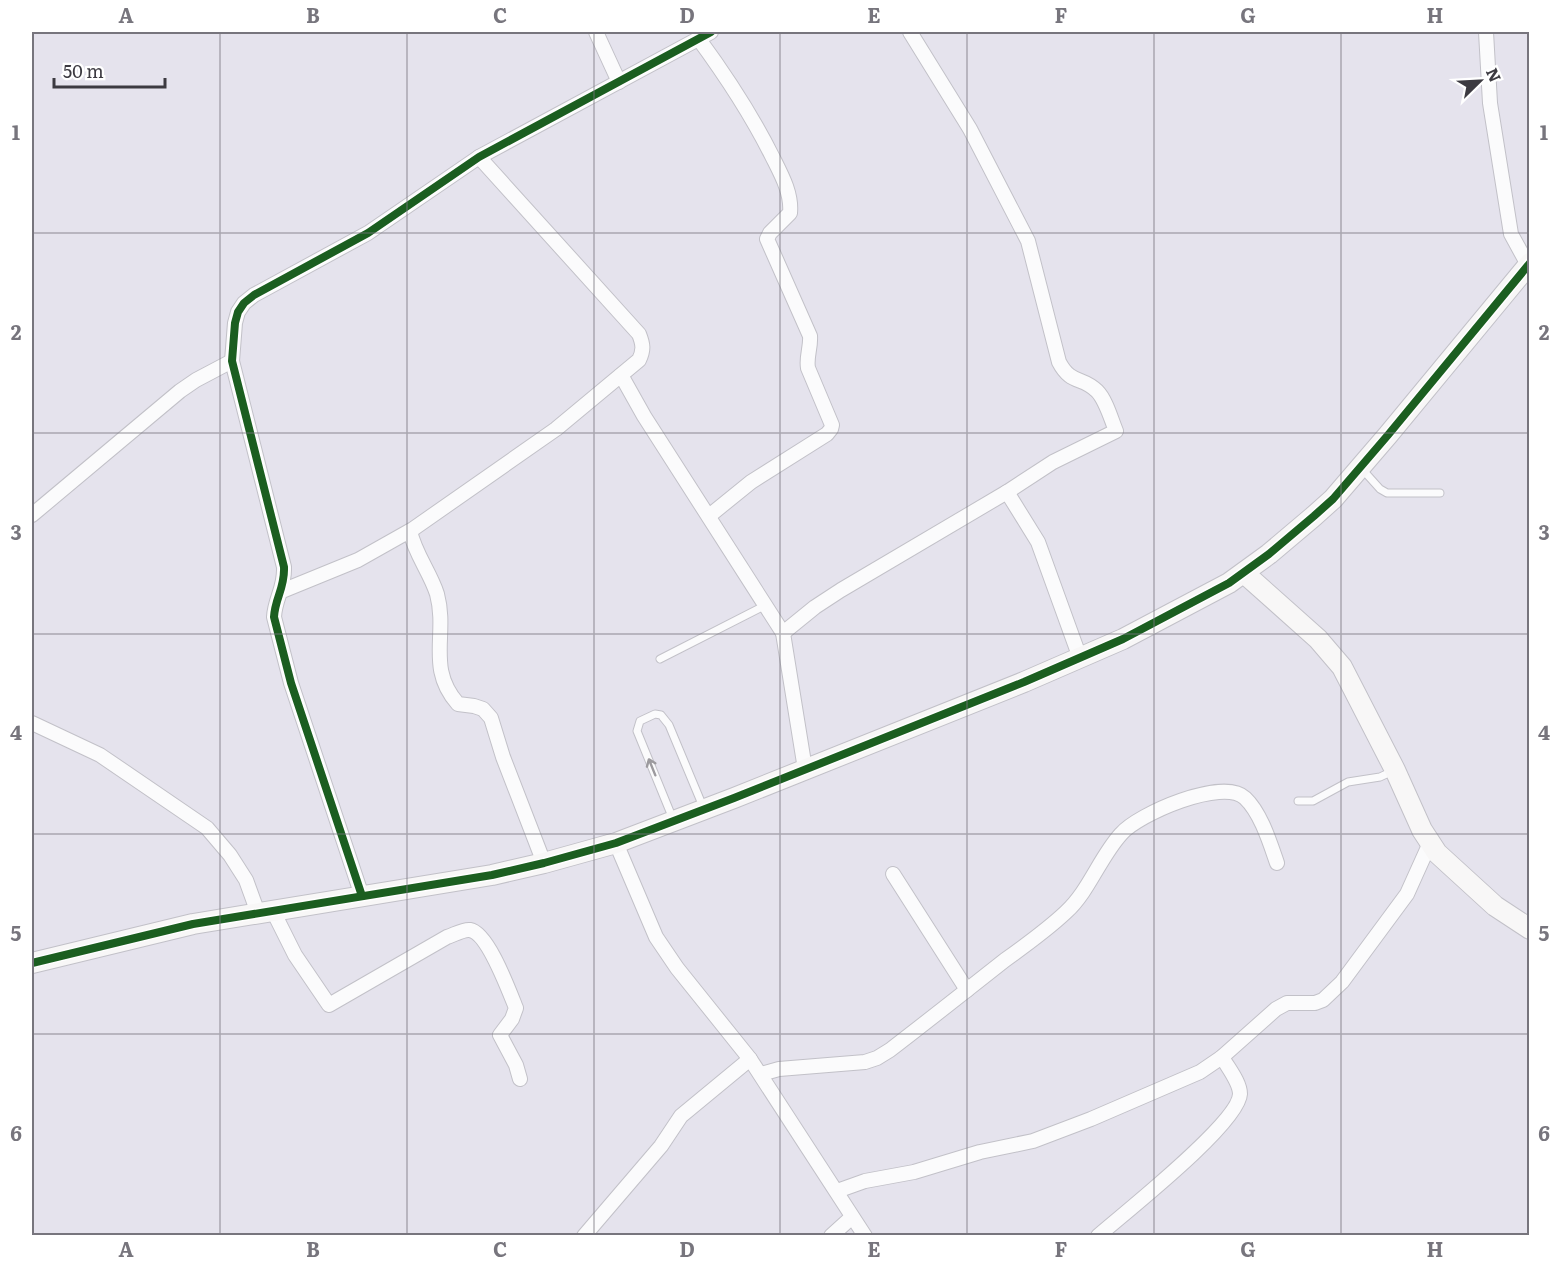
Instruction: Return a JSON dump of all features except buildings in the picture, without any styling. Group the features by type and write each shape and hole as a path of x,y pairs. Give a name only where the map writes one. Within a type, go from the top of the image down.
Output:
{"street":[{"path":"596,32 619,82"},
{"path":"362,896 291,683 274,617 282,591 284,567 232,361 238,312 254,295 368,233 479,157 711,32"},
{"path":"783,633 815,607 841,590 1007,492 1053,462 1116,430 1098,391 1070,378 1064,372 1059,362 1028,241 970,129 910,32"},
{"path":"32,963 193,924 482,876 544,863 616,843 705,810 1080,658 1171,615 1244,573 1333,499 1529,264 1511,234 1490,103 1486,32"},
{"path":"698,38 753,119 790,196 790,213 767,239 810,336 808,368 832,425 827,434 751,482 709,516"},
{"path":"282,591 358,560 410,531 555,429 639,360 643,353 643,344 639,334 479,157"},
{"path":"32,515 180,391 232,361"},
{"path":"621,375 644,416 783,633 806,769"},
{"path":"1007,492 1038,542 1080,658"},
{"path":"410,531 417,554 437,594 440,615 439,663 447,691 458,704 474,706 483,710 491,718 503,757 544,863"},
{"path":"1244,573 1330,652 1342,667 1437,853 1495,906 1530,928"},
{"path":"32,723 100,755 207,828 230,855 329,1005 447,938 465,930 477,933 497,966 516,1008 500,1035 516,1065 520,1079"},
{"path":"761,1074 779,1069 865,1062 877,1058 1068,911 1120,835 1135,822 1152,812 1183,800 1209,794 1236,792 1245,798 1267,833 1277,863"},
{"path":"616,843 656,937 677,968 761,1074 865,1236"},
{"path":"837,1191 865,1181 914,1172 980,1152 1033,1141 1091,1119 1150,1092 1186,1079 1222,1057 1276,1009 1287,1003 1315,1003 1331,994 1407,894 1430,843"},
{"path":"893,874 967,990"},
{"path":"1098,1236 1179,1168 1234,1110 1240,1096 1239,1089 1222,1057"},
{"path":"584,1236 661,1146 681,1116 750,1059"},
{"path":"831,1236 852,1217"}],"lane":[{"path":"1360,467 1380,489 1388,493 1440,493"},
{"path":"660,659 766,604"},
{"path":"674,821 637,731 640,721 655,714 661,715 669,725 705,810"},
{"path":"1298,801 1313,801 1348,782 1380,777 1395,770"}],"cycle path":[{"path":"362,896 291,683 274,617 284,567 232,361 238,312 254,295 368,233 479,157 711,32"},
{"path":"32,963 193,924 492,875 616,843 1024,682 1123,639 1229,583 1269,554 1333,499 1530,263"}]}
